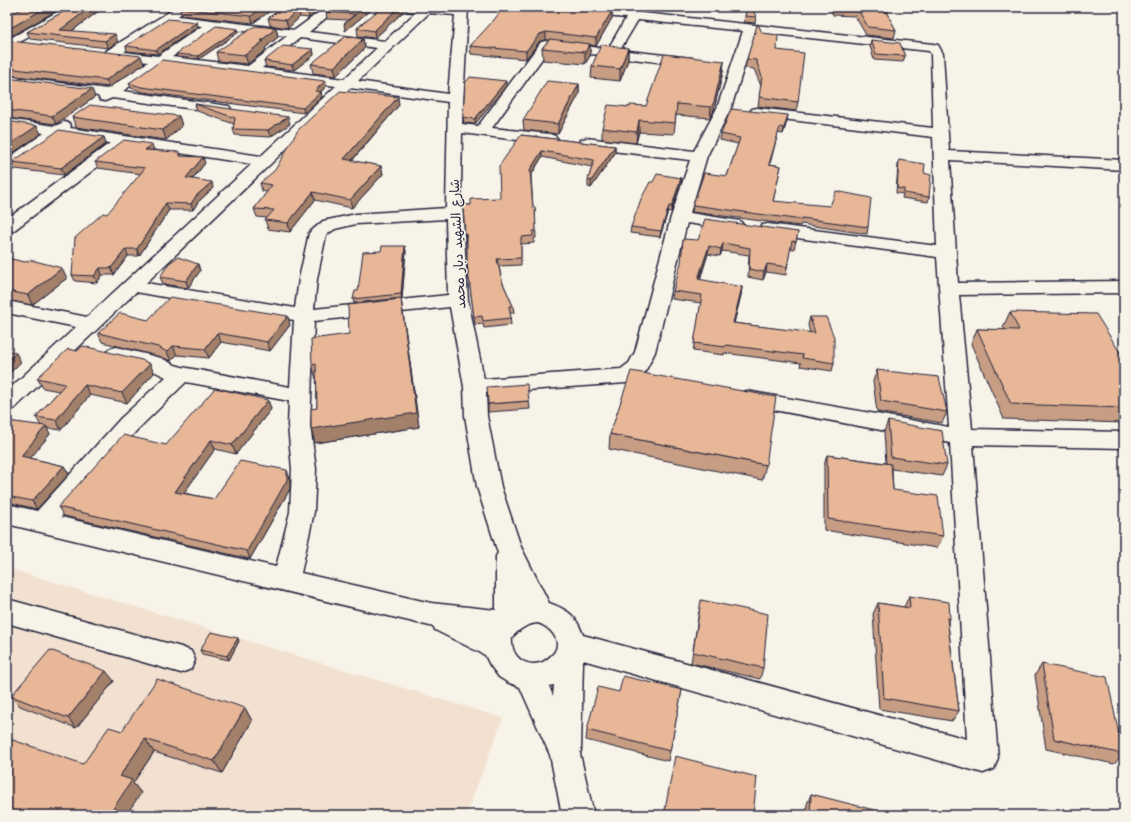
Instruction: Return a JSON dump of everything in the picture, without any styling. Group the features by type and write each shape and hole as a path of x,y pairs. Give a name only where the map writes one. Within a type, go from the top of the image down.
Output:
{"street":[{"path":"8,43 74,7"},
{"path":"111,54 183,7"},
{"path":"250,70 333,7"},
{"path":"406,7 462,10"},
{"path":"552,7 933,48 937,54 946,253 961,437 983,758 570,648"},
{"path":"7,403 266,161 301,119 347,83 426,9"},
{"name":"شارع الشهيد دبار محمد","path":"462,10 454,99 453,187 458,300 476,387 476,416 489,487 508,547"},
{"path":"612,53 634,16"},
{"path":"166,18 388,45"},
{"path":"242,38 268,20"},
{"path":"96,103 213,24"},
{"path":"626,376 638,367 645,352 680,218 699,156 724,108 730,67 750,28"},
{"path":"332,49 355,31"},
{"path":"8,43 34,45"},
{"path":"482,131 546,45 706,64"},
{"path":"96,52 297,76 454,99"},
{"path":"203,64 216,56"},
{"path":"297,76 309,67"},
{"path":"7,80 240,111"},
{"path":"724,108 940,133"},
{"path":"7,166 77,117"},
{"path":"7,123 266,161"},
{"path":"454,128 699,156"},
{"path":"7,227 123,140"},
{"path":"941,156 1124,164"},
{"path":"286,580 302,512 304,469 299,425 304,316 308,279 318,233 329,225 356,219 454,213"},
{"path":"680,218 946,253"},
{"path":"132,286 304,316 458,300"},
{"path":"949,289 1124,287"},
{"path":"7,307 91,324"},
{"path":"71,343 154,363 169,371 300,396"},
{"path":"42,522 129,424 182,374"},
{"path":"476,387 626,376 649,380"},
{"path":"727,395 961,437 1124,440"},
{"path":"7,514 431,615 505,630"},
{"path":"508,547 505,630 500,658 507,667 517,673 530,677 542,676 554,671 564,663 570,648"},
{"path":"508,547 539,611"},
{"path":"7,611 182,660"},
{"path":"505,630 519,614 539,611 549,613 558,618 565,625 570,634 565,755"},
{"path":"530,677 565,755 578,815"}],"shaded area":[{"path":"7,568 503,718 466,815 7,815"}],"building":[{"path":"26,7 47,7 7,30 7,16"},
{"path":"72,7 91,7 60,30 115,34 105,41 27,32"},
{"path":"264,7 251,16 179,8"},
{"path":"284,7 312,7 308,10 299,10 286,20 268,18"},
{"path":"331,7 364,7 344,24 355,14 326,12"},
{"path":"382,7 399,7 374,31 357,28"},
{"path":"504,7 571,7 612,11 596,38 546,32 540,34 526,51 470,46"},
{"path":"747,7 752,7 756,17 745,16"},
{"path":"835,7 888,7 889,8 884,8 896,30 868,27 857,8"},
{"path":"168,19 197,22 156,50 126,46"},
{"path":"757,25 762,33 778,35 777,50 804,53 798,102 759,97 762,77 756,60 747,59"},
{"path":"216,26 238,29 198,56 176,54"},
{"path":"255,26 276,28 261,41 264,41 245,55 216,52"},
{"path":"346,36 363,39 334,67 311,64"},
{"path":"550,39 590,44 585,52 542,48"},
{"path":"871,40 900,43 905,56 876,54"},
{"path":"11,41 141,56 106,80 7,68 7,42"},
{"path":"601,45 628,48 620,69 592,66"},
{"path":"283,46 313,49 292,65 264,61"},
{"path":"664,54 724,61 714,102 711,107 677,104 675,123 639,120 637,132 602,128 608,105 630,107 630,105 646,106"},
{"path":"162,60 325,81 315,91 321,92 303,108 141,87 129,83"},
{"path":"470,77 506,81 475,119 463,117 465,83"},
{"path":"7,78 92,89 52,116 7,110"},
{"path":"547,81 579,84 558,124 523,120"},
{"path":"340,91 398,97 344,159 381,166 350,200 313,192 288,223 265,220 274,210 254,209 272,185 260,183 275,170 298,130"},
{"path":"195,104 288,117 268,130 233,129 235,118"},
{"path":"90,105 179,116 163,130 72,117"},
{"path":"731,109 788,115 784,128 780,127 769,164 781,166 773,201 830,206 836,191 871,198 868,227 802,218 802,220 693,205 704,173 727,176 740,138 721,134"},
{"path":"7,121 37,126 7,146"},
{"path":"59,130 104,137 61,168 12,162"},
{"path":"521,135 615,146 591,181 588,180 594,160 542,151 530,170 533,208 535,207 536,231 533,231 533,236 521,237 521,258 497,259 502,281 513,306 509,306 511,318 483,321 482,316 474,317 467,264 467,234 465,235 463,205 471,205 471,199 500,198 499,166"},
{"path":"124,140 152,144 145,150 180,152 180,156 203,157 186,178 212,182 196,196 191,204 166,203 137,249 126,249 111,268 100,268 94,276 72,275 75,238 103,213 107,214 145,168 95,162"},
{"path":"899,160 925,164 924,173 931,175 929,197 904,193 904,189 897,188"},
{"path":"657,174 681,178 672,206 669,206 661,231 631,227 641,199 650,182 653,182"},
{"path":"705,219 798,232 796,242 792,241 787,267 767,264 764,272 749,269 750,248 723,243 721,249 709,246 698,279 742,287 733,323 815,333 810,317 826,317 834,337 834,363 802,358 803,355 726,345 725,347 694,343 702,295 673,291 681,263 683,239 698,240"},
{"path":"382,246 405,246 401,294 353,299 355,291 358,291 363,252 381,251"},
{"path":"178,257 198,264 186,281 160,277 169,263"},
{"path":"7,258 25,262 31,260 62,268 28,295 7,291"},
{"path":"170,297 288,316 267,342 217,333 205,349 173,346 167,352 158,347 98,333 120,313 148,320"},
{"path":"401,299 416,413 311,429 311,409 317,408 316,364 312,365 311,339 349,334 348,305"},
{"path":"1010,312 1096,314 1124,359 1124,408 1011,404 977,329 1019,330"},
{"path":"83,346 142,360 150,364 122,393 85,385 56,420 36,417 65,384 37,378 68,349 77,351"},
{"path":"7,351 16,353 7,362"},
{"path":"877,370 939,377 947,412 881,401"},
{"path":"631,371 776,397 766,465 610,434"},
{"path":"527,384 529,401 488,404 487,387"},
{"path":"215,388 268,400 232,445 211,440 175,492 214,499 240,461 287,470 287,480 247,551 58,507 123,435 166,445"},
{"path":"7,421 46,426 21,456 64,466 32,501 7,496"},
{"path":"888,421 942,431 947,465 891,457"},
{"path":"827,455 891,464 893,490 938,496 943,536 828,519"},
{"path":"909,596 949,602 950,619 947,618 959,711 884,698 878,603 910,608"},
{"path":"701,600 768,614 763,668 693,652"},
{"path":"211,632 238,638 227,656 200,650"},
{"path":"50,650 106,671 68,718 11,696"},
{"path":"1042,664 1107,677 1123,754 1054,739"},
{"path":"623,676 682,690 670,751 587,730 598,687 619,692"},
{"path":"157,679 245,708 214,761 145,739 120,776 132,780 109,815 7,815 7,738 83,764 109,727 122,731"},
{"path":"675,756 757,777 753,815 664,815"},
{"path":"811,794 882,812 882,815 810,815"}]}
